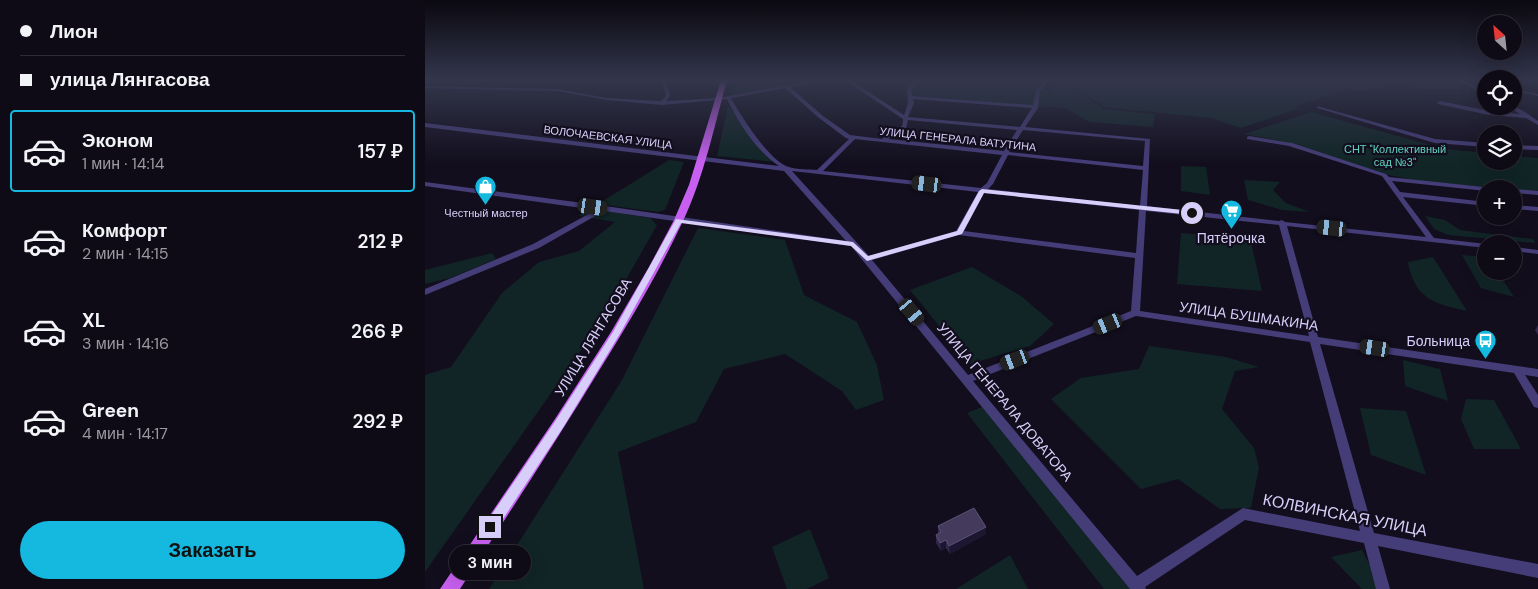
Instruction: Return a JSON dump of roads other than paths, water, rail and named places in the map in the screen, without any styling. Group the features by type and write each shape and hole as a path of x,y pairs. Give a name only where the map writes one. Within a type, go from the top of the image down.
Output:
{"main road":[{"name":"УЛИЦА ЛЯНГАСОВА","path":"449,589 560,423 601,357 679,220 693,185 716,107"}],"street":[{"name":"УЛИЦА ГЕНЕРАЛА ДОВАТОРА","path":"733,107 754,136 867,259 1138,587"},
{"name":"УЛИЦА ГЕНЕРАЛА ВАТУТИНА","path":"809,107 848,137 853,138 1146,168"},
{"path":"889,107 905,118 1148,140 1135,313"},
{"path":"881,141 905,127 905,118 909,107"},
{"path":"959,233 982,191 990,184 1010,145 1034,107"},
{"path":"1462,107 1489,113 1530,117"},
{"path":"1319,108 1435,141 1477,143"},
{"path":"1522,113 1538,123"},
{"name":"ВОЛОЧАЕВСКАЯ УЛИЦА","path":"425,125 785,168"},
{"path":"819,172 853,138"},
{"path":"1249,138 1290,144 1380,174 1389,179 1477,188"},
{"path":"1522,147 1538,148"},
{"path":"785,168 1477,245"},
{"path":"1389,179 1397,194 1431,239"},
{"path":"425,184 853,244"},
{"path":"1522,192 1538,193"},
{"path":"1397,194 1477,203"},
{"path":"425,292 536,246 605,208"},
{"path":"1522,208 1538,210"},
{"path":"1282,222 1383,589"},
{"path":"867,259 959,233 1139,256"},
{"path":"1522,250 1538,252"},
{"name":"УЛИЦА БУШМАКИНА","path":"967,379 1135,313 1538,373"},
{"path":"1517,370 1538,404"},
{"name":"КОЛВИНСКАЯ УЛИЦА","path":"1138,587 1243,514 1538,571"}],"place":[{"name":"Честный мастер","path":"486,206"},
{"name":"Пятёрочка","path":"1231,229"},
{"name":"Больница","path":"1486,360"}],"park label":[{"name":"СНТ \"Коллективный сад №3\"","path":"1395,155"}]}
